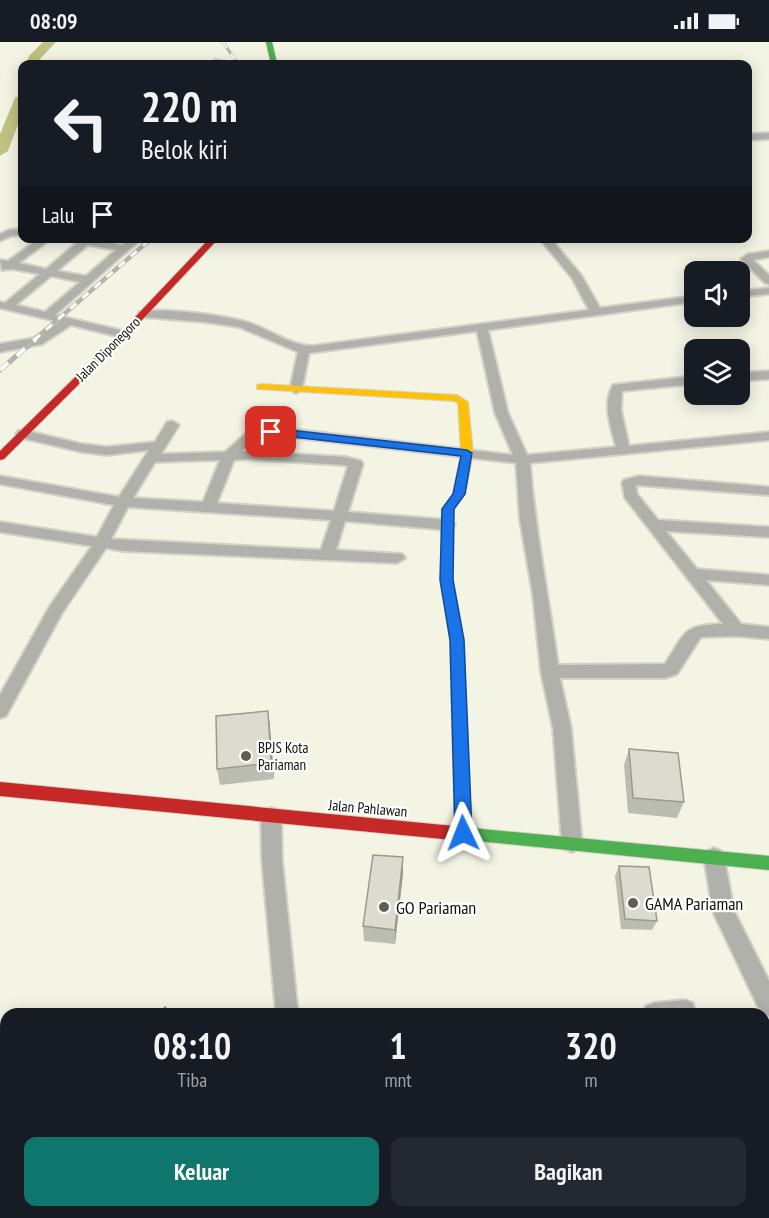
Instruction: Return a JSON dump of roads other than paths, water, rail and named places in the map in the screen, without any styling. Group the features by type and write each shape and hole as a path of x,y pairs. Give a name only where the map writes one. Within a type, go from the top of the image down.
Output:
{"street":[{"path":"269,42 273,60"},
{"path":"752,137 769,136"},
{"path":"0,238 18,232"},
{"path":"0,273 5,264 39,243"},
{"path":"4,306 84,243"},
{"path":"91,243 125,249"},
{"path":"47,316 132,243"},
{"name":"Jalan Diponegoro","path":"0,457 124,334 210,243"},
{"path":"548,243 577,277 596,312"},
{"path":"769,254 746,259 769,281"},
{"path":"5,264 88,280"},
{"path":"750,293 769,291"},
{"path":"143,314 233,322 259,330 290,346 304,350 340,348 684,300"},
{"path":"4,306 124,334"},
{"path":"0,348 14,347 46,338 68,322"},
{"path":"482,327 500,408 514,446 523,460 525,509 541,596 550,672 562,728 572,843"},
{"path":"0,358 14,347"},
{"path":"296,389 304,350"},
{"path":"750,376 769,375"},
{"path":"624,451 616,413 614,393 617,388 684,381"},
{"path":"261,387 463,402 467,453 459,494 448,509 447,580 457,640 463,833"},
{"path":"0,711 56,610 101,543 123,502 172,424"},
{"path":"208,508 229,455 251,434 262,431 523,460 769,436"},
{"path":"23,434 107,451 160,446"},
{"path":"152,458 229,455 282,456 357,464 328,553"},
{"path":"0,480 123,502 448,525"},
{"path":"736,630 630,495 628,486 633,480 769,491"},
{"path":"653,525 769,532"},
{"path":"0,528 101,543 397,558"},
{"path":"692,574 769,580"},
{"path":"550,672 665,671 671,669 693,634 699,631 736,630 769,633"},
{"name":"Jalan Pahlawan","path":"0,789 769,862"},
{"path":"271,816 272,860 286,1008"},
{"path":"714,857 724,912 769,1005"}],"waterway":[{"path":"33,60 50,42"},
{"path":"0,151 18,108"}],"railway":[{"path":"223,42 235,60"},
{"path":"34,340 146,243"},
{"path":"0,370 36,339"}],"place":[{"name":"BPJS Kota Pariaman","path":"246,756"},
{"name":"GAMA Pariaman","path":"633,903"},
{"name":"GO Pariaman","path":"384,907"}]}
